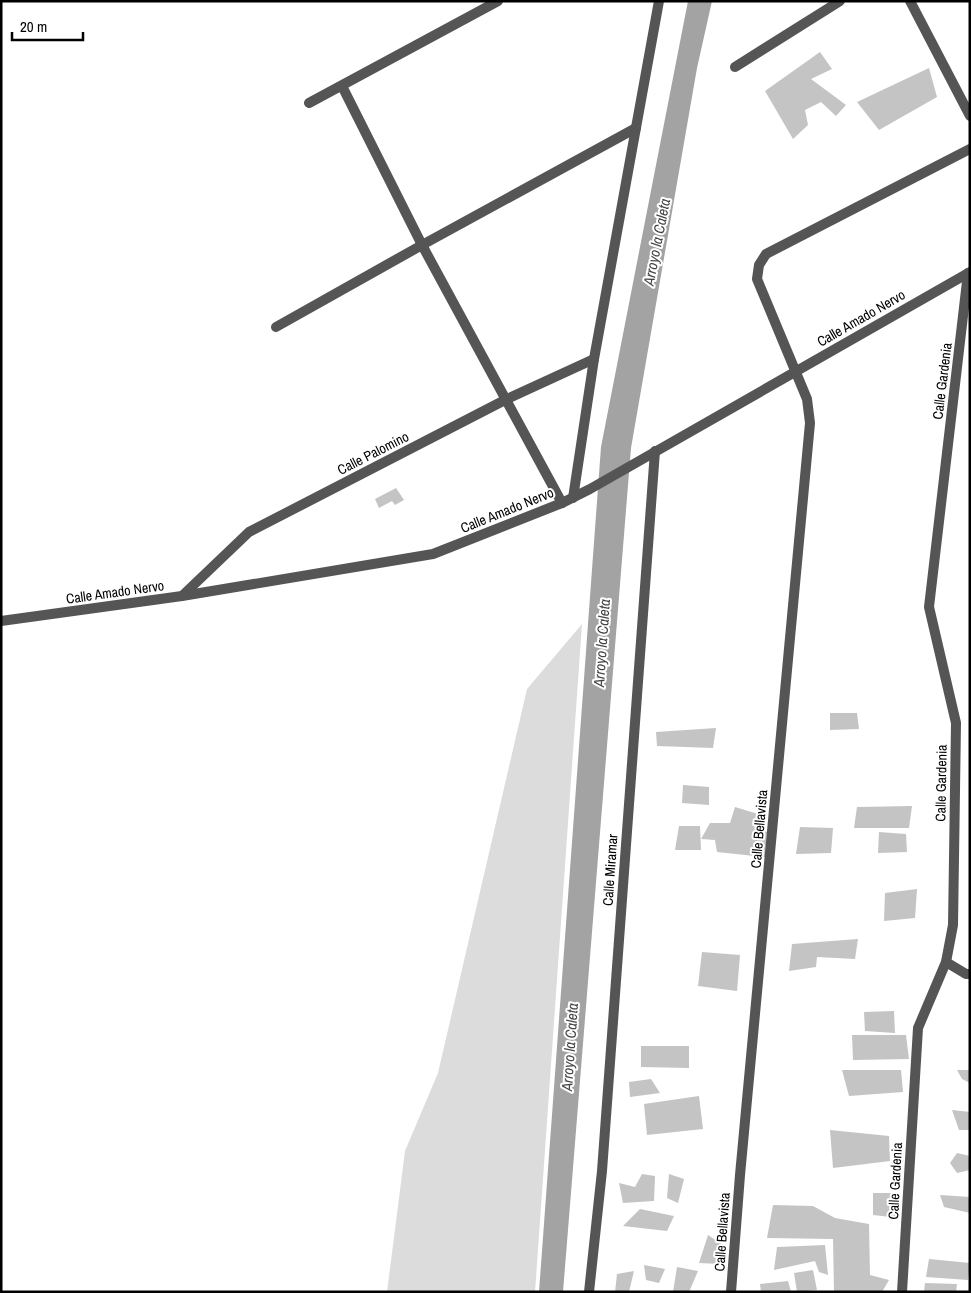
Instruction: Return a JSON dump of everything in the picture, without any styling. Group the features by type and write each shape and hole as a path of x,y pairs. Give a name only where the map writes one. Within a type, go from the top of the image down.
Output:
{"street":[{"path":"309,103 498,1"},
{"path":"573,498 594,359 659,1"},
{"path":"735,67 840,1"},
{"path":"910,1 970,116"},
{"path":"342,86 422,245 562,503"},
{"path":"276,327 636,128"},
{"name":"Calle Bellavista","path":"731,1292 740,1175 810,423 807,399 757,279 759,265 766,254 970,149"},
{"name":"Calle Amado Nervo","path":"1,621 182,596 433,554 573,498 969,273"},
{"name":"Calle Gardenia","path":"902,1292 918,1028 946,962 953,925 956,723 929,607 969,273"},
{"name":"Calle Palomino","path":"182,596 249,532 505,400 594,359"},
{"name":"Calle Miramar","path":"589,1292 602,1171 655,451"},
{"path":"946,962 966,974 970,974"}],"shaded area":[{"path":"582,624 535,1292 387,1292 405,1151 438,1073 527,689"}],"water":[{"name":"Arroyo la Caleta","path":"688,1 712,1 697,68 631,448 563,1292 539,1292 601,447"}],"building":[{"path":"820,52 832,69 811,79 846,105 836,116 821,102 805,110 808,125 793,139 765,91"},
{"path":"929,68 937,97 879,130 857,102"},
{"path":"396,488 404,500 395,505 392,501 379,508 375,499"},
{"path":"830,713 857,713 859,729 830,730"},
{"path":"716,728 713,748 657,746 656,732"},
{"path":"683,785 709,787 709,805 682,803"},
{"path":"912,806 909,828 854,828 857,807"},
{"path":"735,807 758,814 755,828 767,832 765,857 717,852 715,840 701,839 710,823 730,823"},
{"path":"679,826 700,826 701,850 675,850"},
{"path":"800,827 833,828 831,853 796,854"},
{"path":"879,832 906,834 907,852 878,853"},
{"path":"917,889 915,918 884,921 885,893"},
{"path":"858,939 855,959 817,957 816,967 789,971 792,944"},
{"path":"702,952 740,955 737,991 698,986"},
{"path":"894,1011 895,1033 865,1031 864,1012"},
{"path":"852,1035 906,1035 909,1059 853,1060"},
{"path":"641,1046 689,1046 689,1068 641,1067"},
{"path":"842,1070 901,1070 903,1092 849,1096"},
{"path":"957,1070 970,1070 970,1083 962,1079"},
{"path":"651,1079 660,1093 630,1097 629,1082"},
{"path":"699,1096 703,1129 647,1135 644,1104"},
{"path":"952,1110 970,1112 970,1130 959,1130"},
{"path":"830,1130 889,1136 890,1161 833,1168"},
{"path":"957,1153 970,1156 970,1170 957,1173 950,1163"},
{"path":"642,1174 655,1176 654,1201 623,1203 619,1183 635,1187"},
{"path":"669,1174 684,1179 678,1203 667,1198"},
{"path":"873,1193 899,1193 899,1218 873,1215"},
{"path":"940,1195 970,1197 970,1213 944,1207"},
{"path":"773,1205 813,1206 835,1218 869,1224 870,1275 889,1280 882,1292 834,1292 833,1239 767,1238"},
{"path":"640,1209 674,1216 667,1231 623,1226"},
{"path":"708,1235 723,1245 720,1264 699,1263"},
{"path":"825,1245 828,1275 819,1272 815,1261 774,1270 777,1247"},
{"path":"929,1259 970,1263 968,1280 926,1277"},
{"path":"644,1265 665,1269 659,1283 646,1280"},
{"path":"677,1267 698,1271 689,1292 673,1292"},
{"path":"813,1270 817,1290 797,1292 794,1273"},
{"path":"634,1271 629,1292 615,1292 617,1274"},
{"path":"788,1281 791,1292 761,1292 760,1284"},
{"path":"925,1283 957,1284 956,1292 924,1292"}]}
